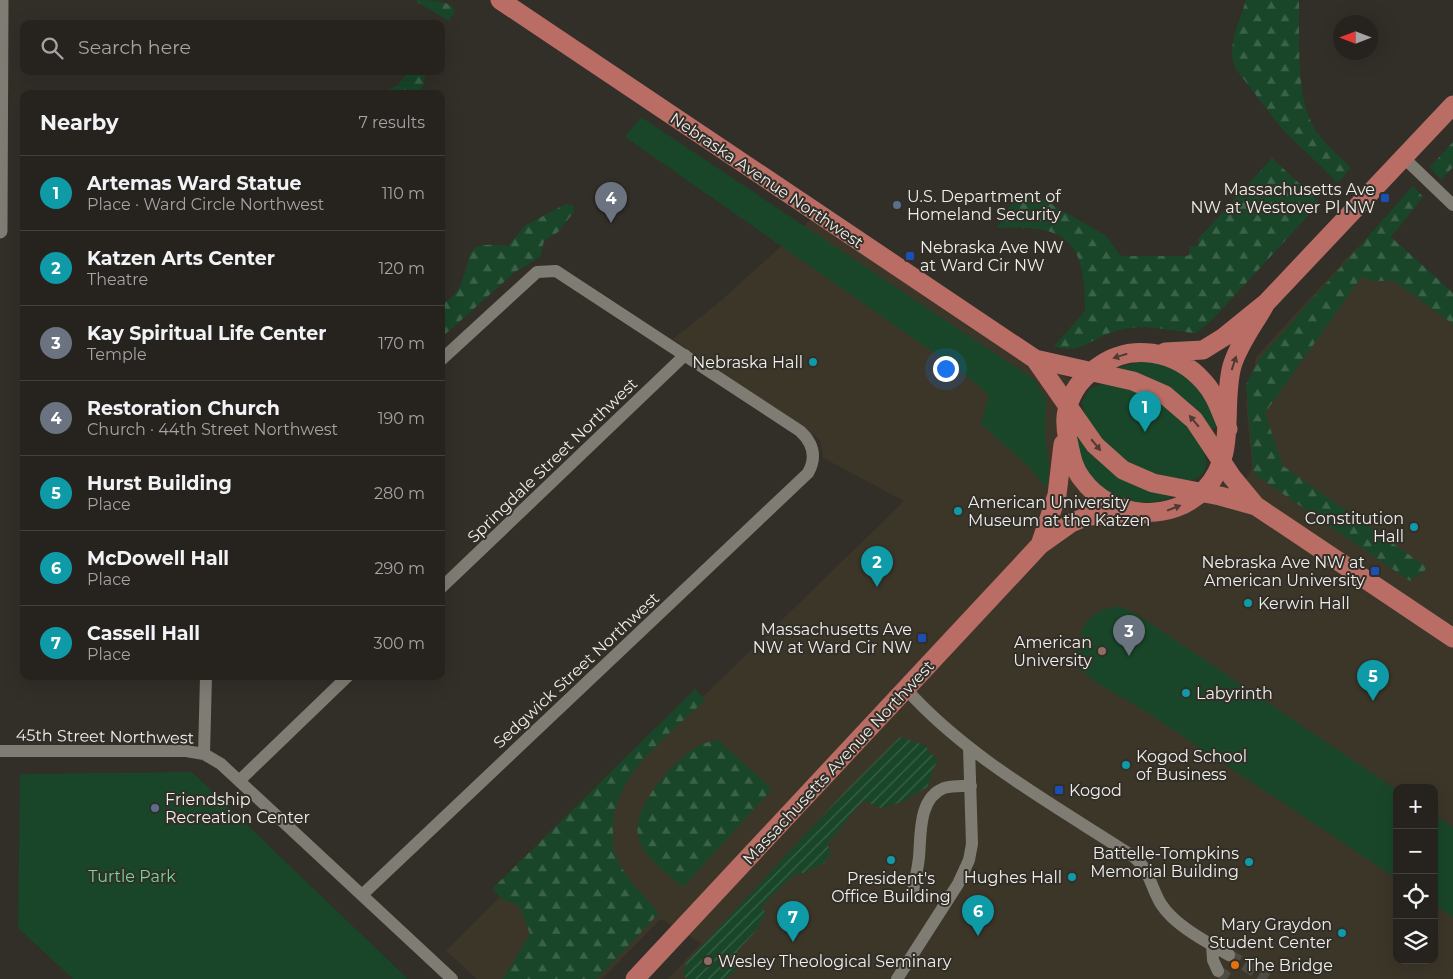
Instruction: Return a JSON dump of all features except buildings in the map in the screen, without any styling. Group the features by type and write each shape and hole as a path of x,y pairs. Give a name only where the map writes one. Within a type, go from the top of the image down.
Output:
{"main road":[{"name":"Nebraska Avenue Northwest","path":"500,0 1035,359 1095,445 1123,470 1153,483 1201,492"},
{"path":"1153,352 1203,350 1224,337 1266,303 1453,105"},
{"path":"1256,506 1201,492 1213,479 1222,461 1228,429 1232,365 1266,303"},
{"name":"Massachusetts Avenue Northwest","path":"1040,545 1059,489 1064,424 1068,404 1078,384 1091,372 1118,356 1138,352 1153,352"},
{"path":"1153,352 1182,364 1200,377 1214,396 1228,429"},
{"name":"Nebraska Avenue Northwest","path":"1035,359 1133,381 1165,394 1194,420 1222,461"},
{"path":"1064,424 1074,466 1086,484 1105,500 1143,514"},
{"path":"1222,461 1256,506 1453,638"},
{"name":"Massachusetts Avenue Northwest","path":"635,979 1040,545 1071,523 1088,516 1143,514 1170,510 1201,492"}],"street":[{"path":"0,0 0,231"},
{"path":"1404,158 1453,204"},
{"path":"445,356 537,272 546,270 556,271 567,277 685,355"},
{"name":"Sedgwick Street Northwest","path":"362,895 808,473 811,467 813,452 809,440 804,434 685,355"},
{"name":"Springdale Street Northwest","path":"445,584 685,355"},
{"path":"204,754 206,680"},
{"path":"240,780 344,680"},
{"path":"906,689 922,707 969,747 1134,857 1146,871 1156,895 1166,910 1212,945 1229,955"},
{"path":"900,978 958,884 969,860 972,844 969,747"},
{"name":"45th Street Northwest","path":"0,751 186,750 204,754 222,764 240,780 452,979"},
{"path":"913,891 919,859 922,822 927,806 936,793 944,788 971,786"},
{"path":"1212,945 1213,960 1218,971"}],"shaded area":[{"name":"American University","path":"818,213 1035,359 1078,384 1064,424 1149,514 1215,474 1235,487 1248,476 1252,467 1246,403 1256,357 1356,248 1453,312 1453,979 668,979 701,943 661,919 602,979 477,979 446,951 598,799 904,501 823,458 820,440 673,339 717,304"}],"green space":[{"path":"414,0 444,3 453,7 455,11 449,21"},
{"path":"1246,0 1299,0 1300,70 1305,106 1311,122 1319,135 1351,168 1338,183 1282,129 1235,68 1232,51 1233,42"},
{"path":"406,75 424,75 424,83 420,90 388,90 397,86"},
{"path":"641,117 1035,380 1046,399 1045,434 1049,470 1046,488 1031,469 981,424 989,395 963,373 625,137"},
{"path":"1453,142 1453,167 1441,180 1430,167"},
{"path":"1272,158 1320,203 1209,323 1196,333 1139,327 1119,330 1071,349 1054,346 1085,311 1081,268 1076,252 1067,241 1056,234 1040,229 997,228 1014,200 1026,192 1032,192 1105,235 1121,256 1185,256 1190,255 1189,247 1198,246 1198,239"},
{"path":"1413,186 1423,197 1391,237 1453,293 1453,324 1394,281 1372,281 1362,276 1265,413 1283,466 1428,568 1410,581 1254,474 1246,385 1259,359"},
{"path":"566,204 573,205 574,212 558,232 544,241 540,257 515,272 445,334 445,303 459,289 472,252 483,245 508,246 526,225"},
{"path":"1145,361 1167,366 1193,382 1211,409 1216,428 1211,429 1194,409 1114,368"},
{"path":"1103,384 1145,393 1158,399 1175,413 1194,435 1206,458 1205,468 1199,477 1197,479 1182,480 1146,471 1117,455 1105,444 1094,432 1086,417 1082,402 1090,388"},
{"path":"1077,436 1176,496 1152,502 1140,502 1116,497 1106,491 1087,474 1075,437"},
{"path":"1111,607 1120,607 1135,613 1393,787 1393,876 1142,709 1084,673 1075,662 1077,648 1085,625 1100,611"},
{"path":"695,689 705,700 644,759 631,776 621,794 615,813 614,852 628,877 659,913 597,979 503,979 530,934 519,906 502,899 492,889"},
{"path":"900,737 924,745 937,760 927,787 902,802 881,808 864,801 859,805 827,843 831,853 824,863 804,873 798,873 761,907 766,913 765,915 754,933 737,951 739,967 726,979 687,979 683,974 686,963 846,791"},
{"path":"718,740 772,789 683,887 658,866 642,847 638,828 640,815 646,801 655,788 686,754 698,746"},
{"name":"Turtle Park","path":"192,772 408,979 73,979 18,928 20,774"},
{"path":"1438,818 1453,827 1453,917 1438,907"}],"tunnel":[{"path":"1229,955 1267,979"},
{"path":"1218,971 1229,979"}],"place":[{"name":"Massachusetts Ave NW at Westover Pl NW","path":"1385,198"},
{"name":"U.S. Department of Homeland Security","path":"897,205"},
{"name":"Restoration Church","path":"611,223"},
{"name":"Nebraska Ave NW at Ward Cir NW","path":"910,256"},
{"name":"Nebraska Hall","path":"813,362"},
{"name":"Artemas Ward Statue","path":"1145,432"},
{"name":"American University Museum at the Katzen","path":"958,511"},
{"name":"Constitution Hall","path":"1414,527"},
{"name":"Nebraska Ave NW at American University","path":"1375,571"},
{"name":"Katzen Arts Center","path":"877,587"},
{"name":"Kerwin Hall","path":"1248,603"},
{"name":"Massachusetts Ave NW at Ward Cir NW","path":"922,638"},
{"name":"American University","path":"1102,651"},
{"name":"Kay Spiritual Life Center","path":"1129,656"},
{"name":"Labyrinth","path":"1186,693"},
{"name":"Hurst Building","path":"1373,701"},
{"name":"Kogod School of Business","path":"1126,765"},
{"name":"Kogod","path":"1059,790"},
{"name":"Friendship Recreation Center","path":"155,808"},
{"name":"President's Office Building","path":"891,860"},
{"name":"Battelle-Tompkins Memorial Building","path":"1249,862"},
{"name":"Hughes Hall","path":"1072,877"},
{"name":"Mary Graydon Student Center","path":"1342,933"},
{"name":"McDowell Hall","path":"978,936"},
{"name":"Cassell Hall","path":"793,942"},
{"name":"Wesley Theological Seminary","path":"708,961"},
{"name":"The Bridge","path":"1235,965"}]}
